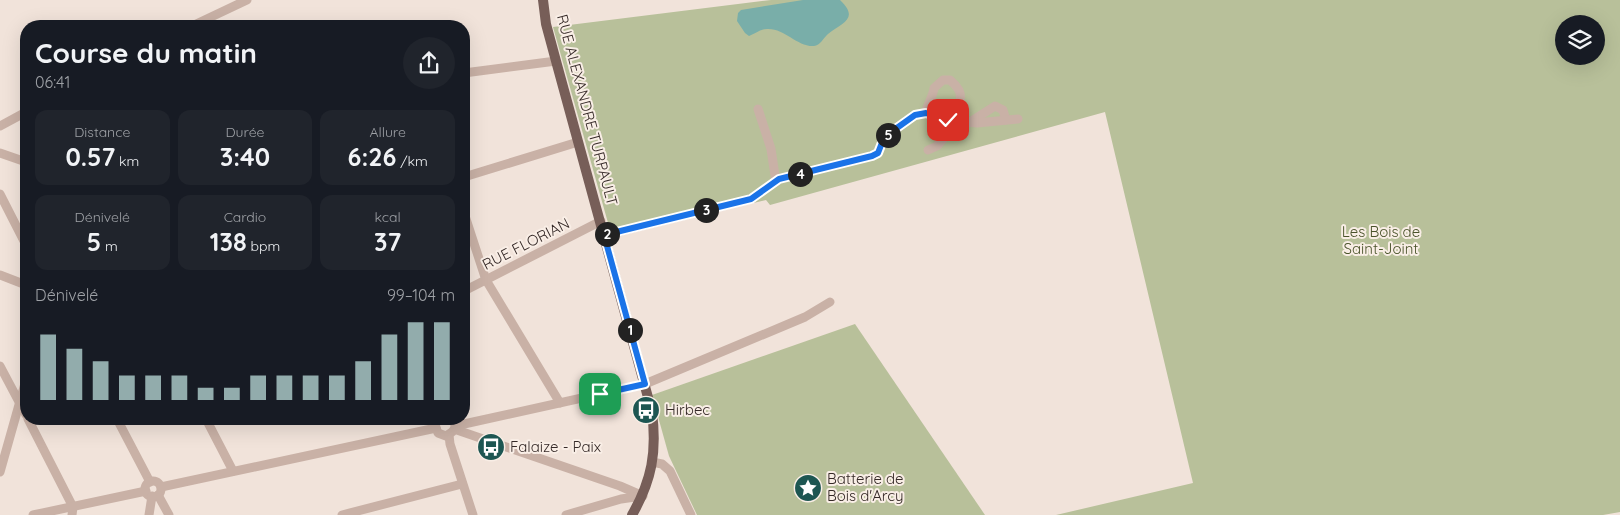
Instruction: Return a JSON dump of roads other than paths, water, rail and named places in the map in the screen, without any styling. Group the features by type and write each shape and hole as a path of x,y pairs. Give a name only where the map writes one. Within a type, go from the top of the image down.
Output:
{"main road":[{"name":"RUE ALEXANDRE TURPAULT","path":"543,0 546,24 652,412 654,430 652,462 647,486 632,514"}],"street":[{"path":"205,20 247,0"},
{"path":"470,72 556,61"},
{"path":"928,150 937,146 944,138 940,122 931,115 927,104 933,95 934,88 943,80 950,80 960,90 962,97 948,120"},
{"path":"970,122 995,106 1003,110 1006,120"},
{"path":"758,108 771,150 776,182"},
{"path":"0,126 20,115"},
{"path":"604,235 751,199 779,179 872,156 878,153 887,135 915,115 931,115 948,120 970,122 1018,119"},
{"path":"470,175 578,142"},
{"path":"0,153 20,160"},
{"path":"0,194 20,233"},
{"name":"RUE FLORIAN","path":"470,288 601,221"},
{"path":"470,231 486,280 560,403"},
{"path":"0,275 20,283"},
{"path":"470,423 645,384 805,317 830,302"},
{"path":"0,366 20,403 0,472"},
{"path":"31,425 72,511"},
{"path":"120,425 150,482 157,482 149,515"},
{"path":"209,425 233,471"},
{"path":"33,515 72,511 428,425"},
{"path":"438,425 440,435 452,426"},
{"path":"452,426 462,484 473,515"},
{"path":"452,426 643,496"},
{"path":"652,462 662,464 670,471 692,515"},
{"path":"342,515 462,484"},
{"path":"154,492 169,515"},
{"path":"566,515 621,499 643,496"}],"water":[{"path":"803,0 840,0 846,6 849,16 847,20 828,34 818,45 814,46 802,44 773,29 762,30 749,36 737,21 738,13 741,10"}],"place":[{"name":"Hirbec","path":"646,410"},
{"name":"Falaize - Paix","path":"491,447"},
{"name":"Batterie de Bois d'Arcy","path":"808,488"}],"park label":[{"name":"Les Bois de Saint-Joint","path":"1381,240"}]}
